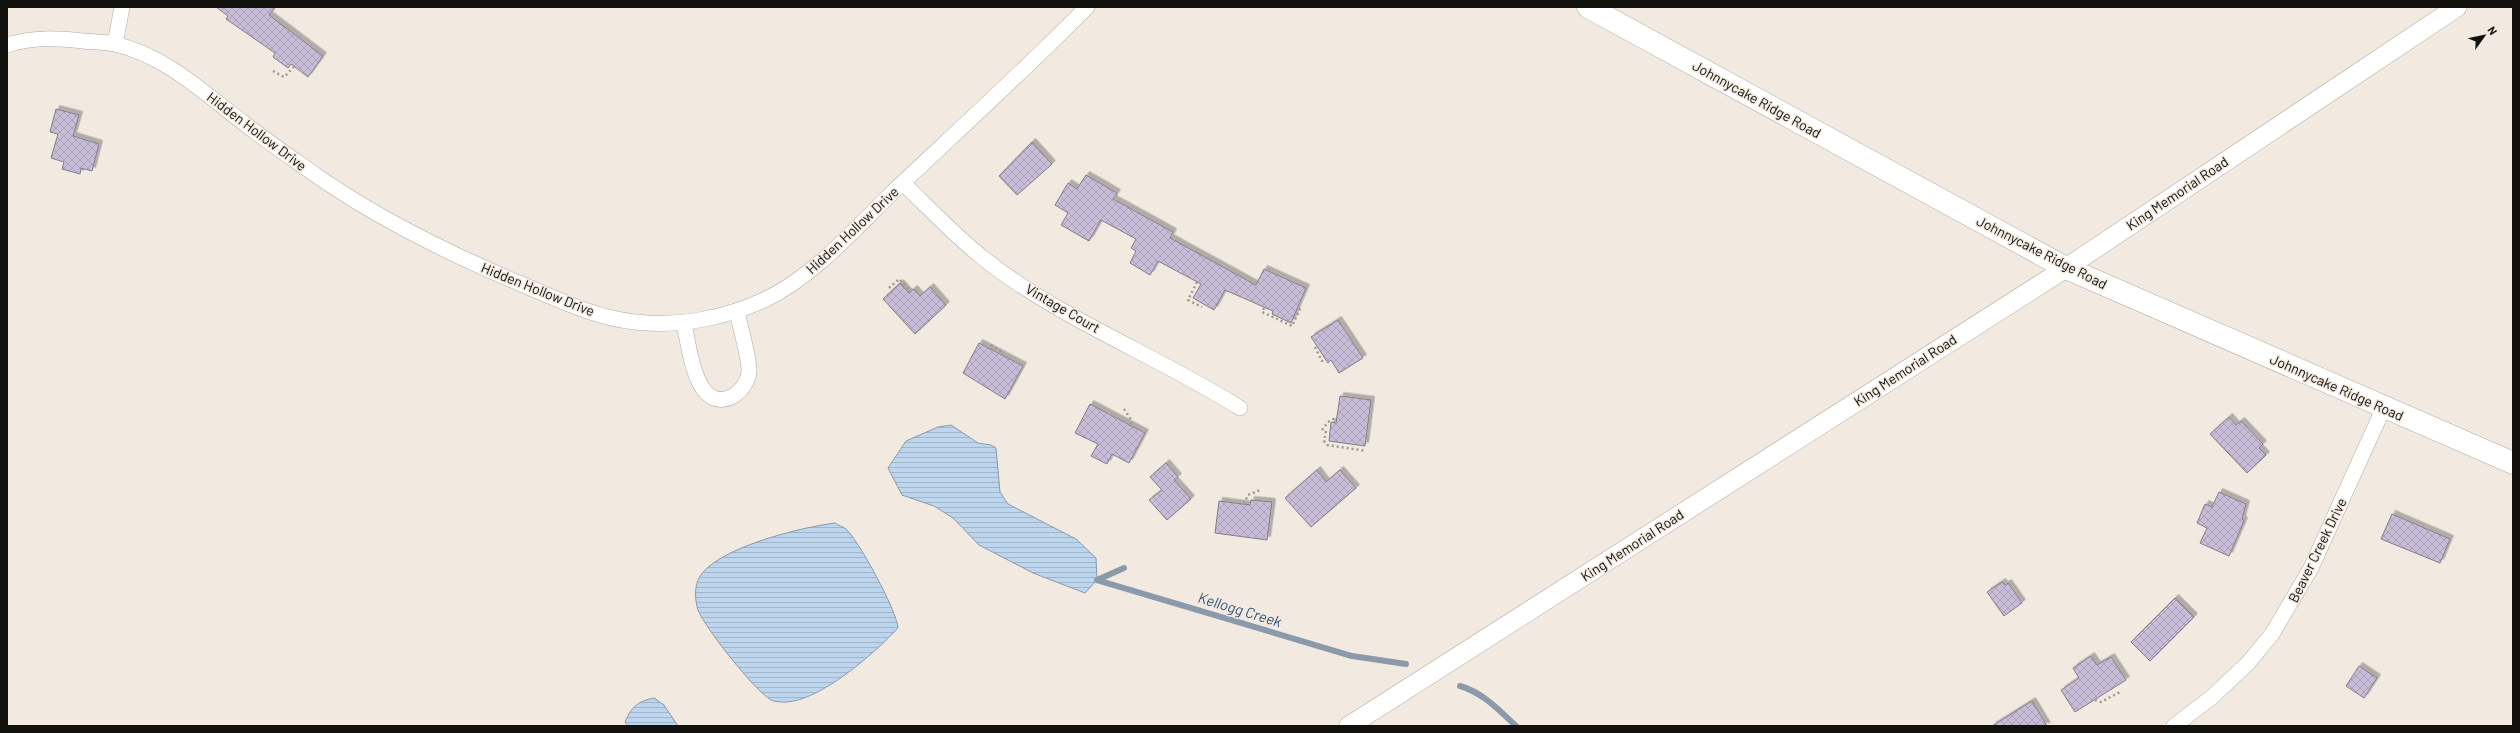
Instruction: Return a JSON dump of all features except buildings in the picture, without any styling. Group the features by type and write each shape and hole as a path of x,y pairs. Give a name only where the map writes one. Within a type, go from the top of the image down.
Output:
{"main road":[{"name":"Johnnycake Ridge Road","path":"1588,7 2066,268 2513,463"}],"street":[{"path":"115,44 122,7"},
{"name":"Hidden Hollow Drive","path":"7,45 41,38 59,38 115,44 149,57 178,72 321,179 404,230 582,310 635,322 684,323 737,312 766,299 792,284 903,183 1087,7"},
{"name":"King Memorial Road","path":"1349,726 2066,268 2457,7"},
{"name":"Vintage Court","path":"903,183 983,258 1029,289 1201,384 1240,408"},
{"path":"684,323 699,385 707,394 721,398 734,396 744,386 749,371 737,312"},
{"name":"Beaver Creek Drive","path":"2174,726 2212,698 2248,663 2272,634 2311,568 2384,407"}],"path":[{"path":"274,71 284,77 294,67"},
{"path":"889,288 899,279 911,292"},
{"path":"1197,282 1188,300 1202,307"},
{"path":"1264,308 1262,312 1292,326 1301,307"},
{"path":"991,345 1003,353 1002,355"},
{"path":"1314,347 1322,360 1325,359"},
{"path":"1124,409 1130,418 1131,425"},
{"path":"1322,430 1328,422 1337,417"},
{"path":"1326,431 1324,441 1327,445 1366,450"},
{"path":"1244,504 1248,495 1260,490"},
{"path":"2095,700 2101,702 2122,691"}],"water":[{"path":"951,425 978,443 991,445 996,448 1000,492 1008,504 1076,539 1096,558 1097,580 1085,593 1033,573 979,545 953,518 934,506 902,495 888,468 906,441 938,427"},
{"path":"835,523 846,529 868,561 885,592 898,628 876,650 846,674 815,694 800,700 786,702 772,701 754,685 720,644 702,619 696,602 697,582 708,567 722,557 740,548 782,534"},
{"path":"654,698 664,705 678,726 628,726 625,722 630,712 639,703"}],"waterway":[{"name":"Kellogg Creek","path":"1124,568 1097,580 1352,656 1406,664"},
{"name":"Kellogg Creek","path":"1460,686 1483,697 1516,726"}]}
